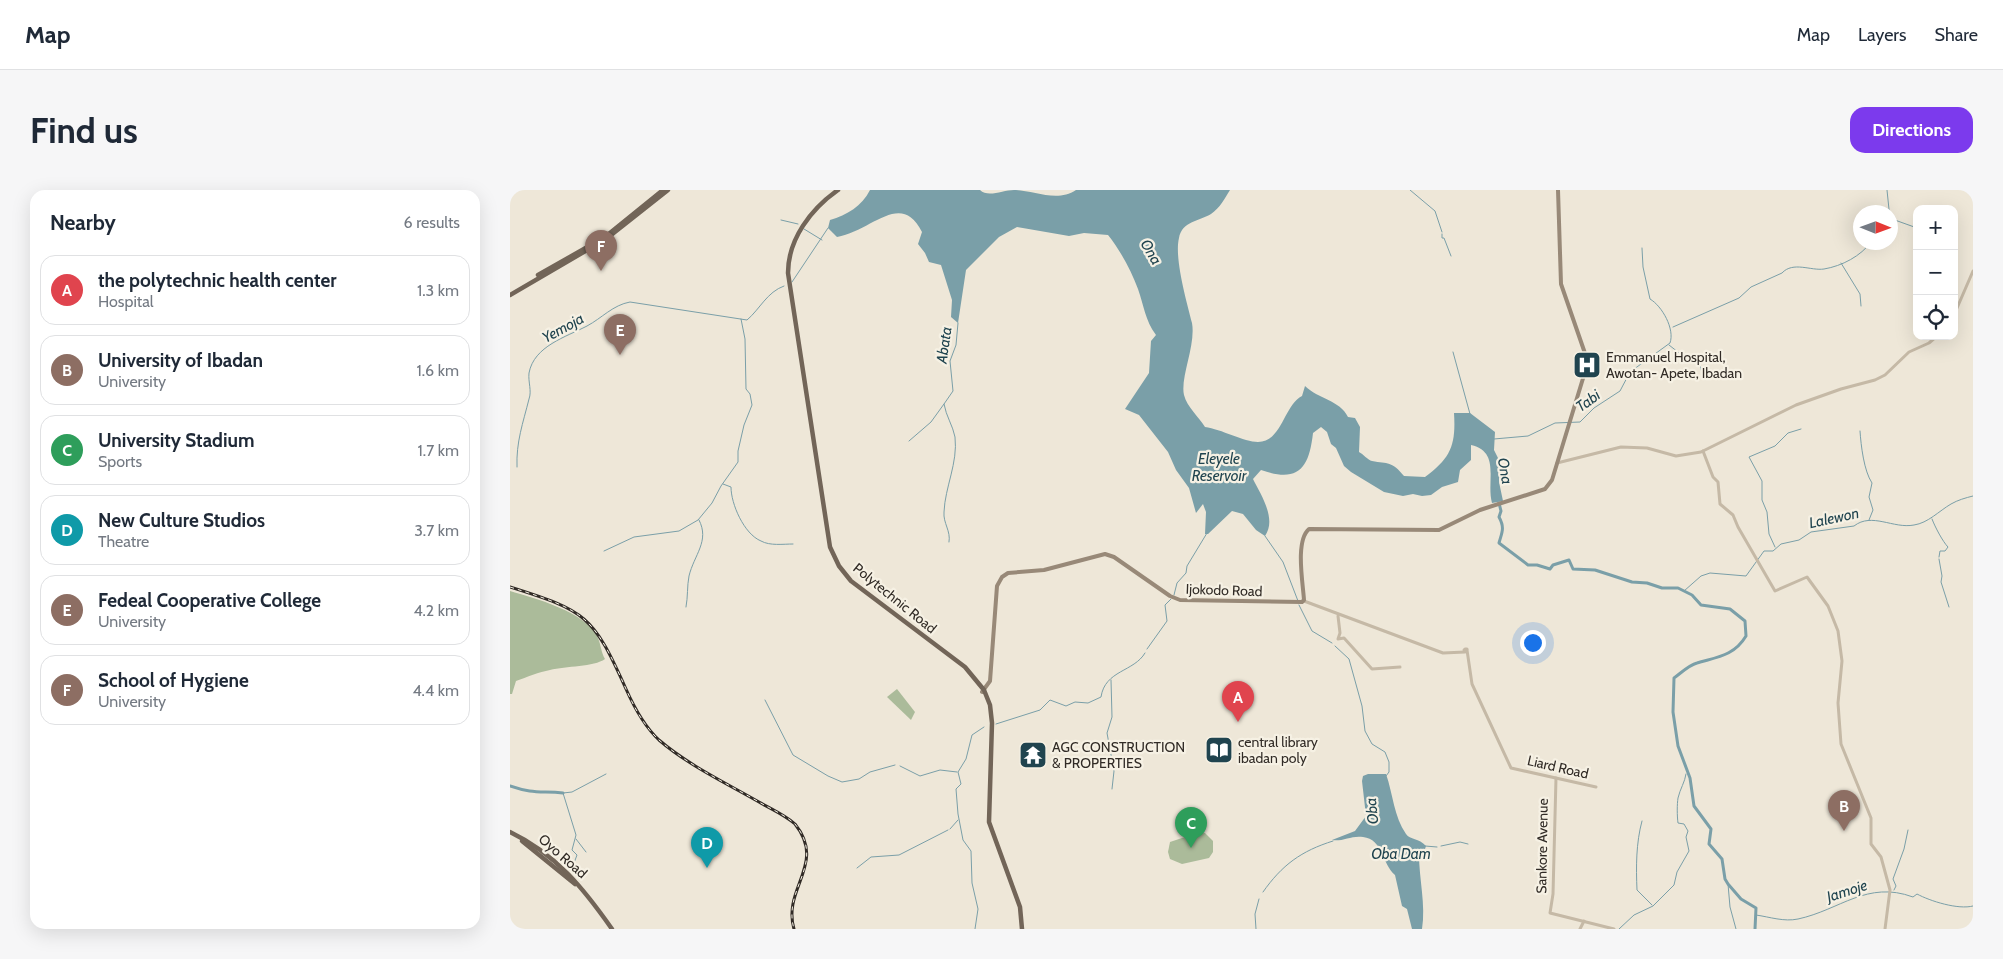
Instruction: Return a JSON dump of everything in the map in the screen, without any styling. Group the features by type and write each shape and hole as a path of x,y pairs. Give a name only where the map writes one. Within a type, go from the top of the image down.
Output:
{"main road":[{"path":"606,238 663,190"},
{"path":"510,294 606,238 668,190"},
{"name":"Polytechnic Road","path":"836,190 809,215 797,232 789,250 786,268 791,317 827,541 832,558 846,578 962,668 984,690 990,724 986,820 1019,911 1021,929"},
{"path":"1304,601 1302,552 1304,536 1310,529 1439,530 1492,506 1545,489 1552,480 1588,362 1561,284 1558,190"},
{"name":"Ijokodo Road","path":"984,690 990,677 997,586 1005,574 1044,570 1106,554 1114,556 1172,597 1192,602 1304,601"},
{"name":"Oyo Road","path":"510,834 531,843 568,872 584,889 611,929"}],"street":[{"path":"1958,306 1973,271"},
{"path":"1556,463 1621,447 1646,448 1679,456 1703,451 1796,405 1841,389 1875,380 1885,375 1909,352 1932,340"},
{"path":"1703,451 1714,478 1719,483 1720,504 1735,518 1738,527 1776,591 1808,577 1834,616 1842,661 1838,702 1842,751 1867,804 1872,825 1869,837 1871,844 1881,857 1890,889 1885,929"},
{"path":"1304,601 1338,616 1340,633 1338,639 1344,638 1372,669 1400,667"},
{"name":"Liard Road","path":"1338,616 1443,653 1465,652 1476,696 1511,768 1596,787"},
{"name":"Sankore Avenue","path":"1556,778 1553,894 1550,914 1584,921"},
{"path":"1580,929 1584,921 1614,929"}],"green space":[{"path":"510,591 559,607 583,621 598,638 605,659 594,664 557,669 529,676 516,681 512,694 510,694"},
{"path":"897,689 915,712 911,720 887,697"},
{"path":"1200,832 1205,833 1213,841 1213,852 1209,858 1182,864 1170,859 1168,852 1170,842"}],"water":[{"name":"Eleyele Reservoir","path":"870,190 980,190 991,194 1014,190 1053,196 1069,194 1076,190 1230,190 1214,212 1192,222 1184,228 1179,238 1178,247 1184,293 1193,332 1184,380 1184,395 1190,408 1205,427 1252,441 1266,440 1278,430 1291,407 1302,396 1305,386 1340,407 1348,417 1355,418 1360,427 1359,452 1372,461 1393,465 1404,476 1425,477 1441,463 1450,450 1454,434 1454,413 1470,413 1495,432 1494,450 1501,464 1499,482 1503,501 1492,503 1489,461 1486,454 1471,445 1471,460 1460,470 1458,482 1442,487 1431,495 1413,494 1403,496 1384,492 1351,472 1344,466 1336,448 1331,444 1327,432 1321,427 1313,433 1305,464 1299,470 1284,475 1261,470 1253,479 1269,515 1268,529 1265,536 1256,530 1243,514 1232,511 1208,534 1205,534 1206,512 1203,504 1196,513 1189,488 1176,470 1168,452 1139,415 1125,409 1149,373 1151,341 1156,335 1147,318 1132,275 1108,235 1084,233 1069,236 1017,227 999,237 966,270 958,323 951,317 952,300 941,265 929,262 918,244 922,232 914,220 905,214 885,216 850,233 837,237 828,228 830,220 853,209 863,201"},
{"name":"Oba Dam","path":"1368,774 1386,774 1396,813 1402,827 1408,836 1426,846 1424,852 1419,854 1423,911 1422,929 1412,929 1407,909 1402,906 1395,875 1387,865 1375,842 1363,837 1332,840 1355,831 1366,816 1362,781 1363,776"}],"waterway":[{"path":"1410,190 1435,211 1442,232"},
{"name":"Tabi","path":"1887,190 1889,205"},
{"path":"781,220 798,224"},
{"path":"1898,221 1913,227"},
{"name":"Yemoja","path":"792,282 828,228"},
{"path":"804,229 822,240"},
{"path":"1442,234 1442,238 1444,238 1451,256"},
{"name":"Tabi","path":"1494,439 1528,436 1555,423 1580,422 1594,408 1620,391 1630,372 1670,343 1671,331 1666,318 1655,302 1650,299 1643,267 1642,248"},
{"name":"Tabi","path":"1673,327 1739,298 1751,287 1782,273 1786,269 1797,267 1824,269 1844,263 1864,250"},
{"path":"1841,263 1860,294 1861,306"},
{"name":"Yemoja","path":"517,467 522,424 530,396 529,373 537,356 552,343 587,326 618,306 630,302 747,320 768,296 784,286"},
{"path":"604,551 634,537 679,531 698,520 712,503 721,486 738,462 738,451 744,425 752,405 750,394 746,389 745,339 741,319"},
{"name":"Abata","path":"949,542 944,512 955,456 955,437 944,404 953,391 950,361 956,345 958,323"},
{"path":"1669,345 1683,356 1699,361 1702,373"},
{"path":"1453,352 1470,414"},
{"path":"909,441 931,422 944,404"},
{"path":"1775,547 1769,534 1767,512 1762,500 1762,481 1749,457 1775,446 1788,433 1801,429"},
{"path":"1860,431 1865,465 1872,483 1869,497 1873,510 1869,520"},
{"path":"723,484 731,487 736,510 749,532 768,544 793,544"},
{"name":"Lalewon","path":"1684,591 1701,576 1710,573 1746,576 1764,551 1773,551 1781,544 1799,540 1811,532 1854,526 1868,521 1906,526 1919,524 1954,503 1973,496"},
{"name":"Ona","path":"1499,503 1501,511 1499,517 1502,527 1499,543 1528,565 1537,565 1550,569 1553,565 1569,560 1573,569 1595,570 1632,582 1647,583 1662,588 1678,588 1692,595 1701,605 1730,609 1745,621 1746,636 1736,648 1725,655 1694,664 1674,678 1673,712 1678,746 1690,778 1694,806 1711,829 1709,844 1722,859 1725,879 1728,884 1741,899 1756,908 1755,929"},
{"path":"1932,519 1948,547 1945,551 1940,551 1939,557"},
{"path":"686,607 689,576 703,535 699,520"},
{"path":"1174,595 1177,583 1186,573 1187,566 1207,533"},
{"name":"Oba","path":"1265,536 1283,562 1298,601"},
{"path":"1939,559 1942,576 1941,582 1949,607"},
{"path":"1147,649 1167,621 1165,605 1171,599"},
{"name":"Oba","path":"1299,605 1312,631 1332,643"},
{"name":"Oba","path":"1335,646 1349,659 1362,706 1365,731 1372,744 1385,752 1389,762 1389,772 1386,776"},
{"path":"996,724 1040,710 1050,700 1066,706 1075,702 1088,703 1101,697 1108,681 1134,664 1145,653"},
{"path":"1111,680 1112,717 1107,733 1114,771 1112,789"},
{"path":"765,700 793,755 828,776 842,782 859,779 870,772 895,765"},
{"path":"975,929 978,909 972,883 971,851 963,840 956,789 961,784 958,772 966,759 972,735 984,727"},
{"path":"900,766 920,776 940,770 957,772"},
{"path":"574,863 577,855 572,850 576,835 563,793 572,792 606,774"},
{"path":"1619,929 1634,915 1653,906 1674,885 1677,872 1689,851 1686,837 1688,831 1684,824 1678,823 1677,814 1678,798 1686,774"},
{"path":"510,786 531,791 563,793"},
{"path":"950,829 958,820"},
{"path":"1642,821 1637,855 1637,890 1652,905"},
{"path":"857,868 871,857 899,855 948,830"},
{"path":"1894,890 1896,886 1893,879 1904,849 1908,830"},
{"path":"576,839 586,852"},
{"path":"1263,892 1277,874 1293,860 1311,849 1333,841"},
{"path":"1441,846 1460,842 1468,844"},
{"path":"1425,846 1437,847"},
{"path":"1728,884 1730,907 1736,929"},
{"name":"Jamoje","path":"1756,915 1793,920 1813,915 1854,898 1882,892 1913,897 1917,894 1944,904 1960,907 1973,906"},
{"path":"1256,929 1255,914 1259,899"}],"railway":[{"path":"510,587 556,603 584,619 605,645 636,709 659,740 695,766 795,824 804,838 807,852 806,864 794,901 792,914 794,929"}],"place":[{"name":"School of Hygiene","path":"601,271"},
{"name":"Fedeal Cooperative College","path":"620,355"},
{"name":"Emmanuel Hospital, Awotan- Apete, Ibadan","path":"1587,365"},
{"name":"the polytechnic health center","path":"1238,722"},
{"name":"central library ibadan poly","path":"1219,750"},
{"name":"AGC CONSTRUCTION & PROPERTIES","path":"1033,755"},
{"name":"University of Ibadan","path":"1844,831"},
{"name":"University Stadium","path":"1191,848"},
{"name":"New Culture Studios","path":"707,868"}]}
